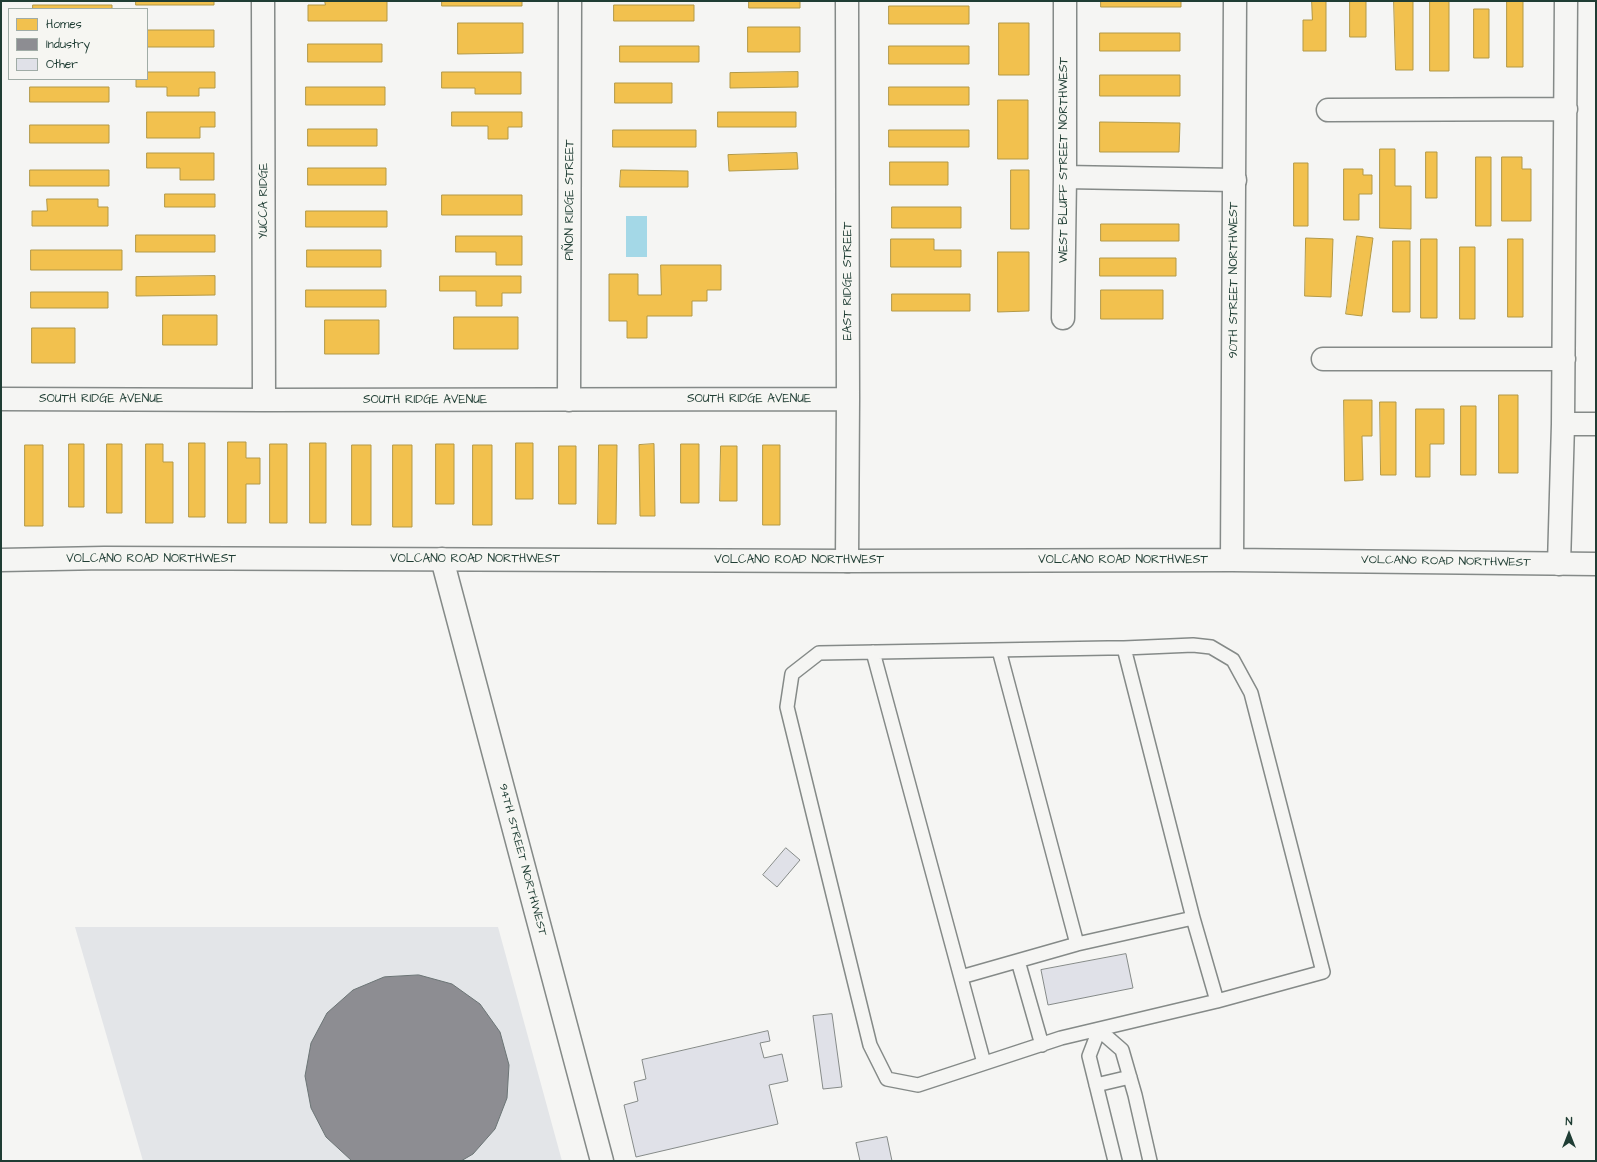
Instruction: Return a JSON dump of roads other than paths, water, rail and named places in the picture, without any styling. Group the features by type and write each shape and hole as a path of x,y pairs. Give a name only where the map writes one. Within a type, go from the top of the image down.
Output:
{"street":[{"name":"YUCCA RIDGE","path":"263,1 264,400"},
{"name":"PIÑON RIDGE STREET","path":"569,400 570,1"},
{"name":"EAST RIDGE STREET","path":"847,561 848,1"},
{"name":"WEST BLUFF STREET NORTHWEST","path":"1063,318 1065,1"},
{"name":"90TH STREET NORTHWEST","path":"1232,560 1236,1"},
{"path":"1559,564 1564,359 1566,1"},
{"path":"1328,110 1566,109"},
{"path":"1065,177 1235,180"},
{"path":"1323,359 1564,359"},
{"name":"SOUTH RIDGE AVENUE","path":"1,399 848,399"},
{"path":"1563,424 1596,424"},
{"name":"VOLCANO ROAD NORTHWEST","path":"1,560 104,558 847,561 1232,560 1596,564"},
{"name":"94TH STREET NORTHWEST","path":"442,559 602,1161"}],"lane":[{"path":"1193,645 1211,648 1234,660 1251,693 1302,885 1323,972 1217,1001 1061,1038 918,1085 887,1079 870,1045 787,707 792,674 819,653 999,650 1124,648 1193,645"},
{"path":"1124,648 1193,918 1217,1001"},
{"path":"999,650 1077,944"},
{"path":"873,652 984,1063"},
{"path":"960,977 1077,944 1193,918"},
{"path":"1018,961 1042,1045"},
{"path":"1099,1030 1122,1050 1150,1161"},
{"path":"1099,1030 1089,1056 1115,1161"},
{"path":"1096,1085 1130,1077"}],"water":[{"path":"626,216 647,216 647,257 626,257"}]}
